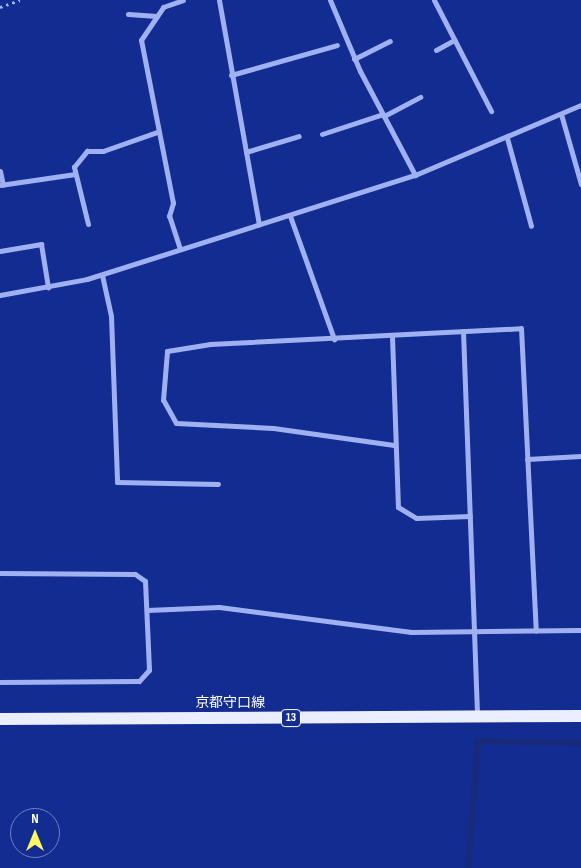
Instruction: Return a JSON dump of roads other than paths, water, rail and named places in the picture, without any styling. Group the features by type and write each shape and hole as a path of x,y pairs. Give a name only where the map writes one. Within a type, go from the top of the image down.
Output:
{"main road":[{"name":"京都守口線","path":"0,720 581,716"}],"street":[{"path":"180,249 169,216 173,203 157,132 141,40 163,7 183,0"},
{"path":"219,0 231,76 259,224"},
{"path":"330,0 354,59 416,175"},
{"path":"434,0 491,111"},
{"path":"128,14 157,16"},
{"path":"436,50 454,40"},
{"path":"354,59 390,42"},
{"path":"231,76 337,45"},
{"path":"322,134 383,115 420,97"},
{"path":"0,295 102,275 416,175 581,105"},
{"path":"561,114 581,184"},
{"path":"88,224 74,167 87,152 102,151 157,132"},
{"path":"246,152 299,136"},
{"path":"507,138 531,226"},
{"path":"0,171 1,185 75,174"},
{"path":"290,216 334,340"},
{"path":"0,250 41,244 48,286"},
{"path":"102,275 111,316 117,482 218,484"},
{"path":"394,445 273,428 176,423 163,400 166,351 210,344 334,340 520,328 536,631"},
{"path":"463,331 477,717"},
{"path":"392,336 394,445 398,507 416,518 470,516"},
{"path":"527,459 581,456"},
{"path":"0,574 135,574 145,581 148,670 139,681 0,682"},
{"path":"147,610 219,607 354,628 474,631 581,630"}],"waterway":[{"path":"468,868 478,741 581,743"}]}
